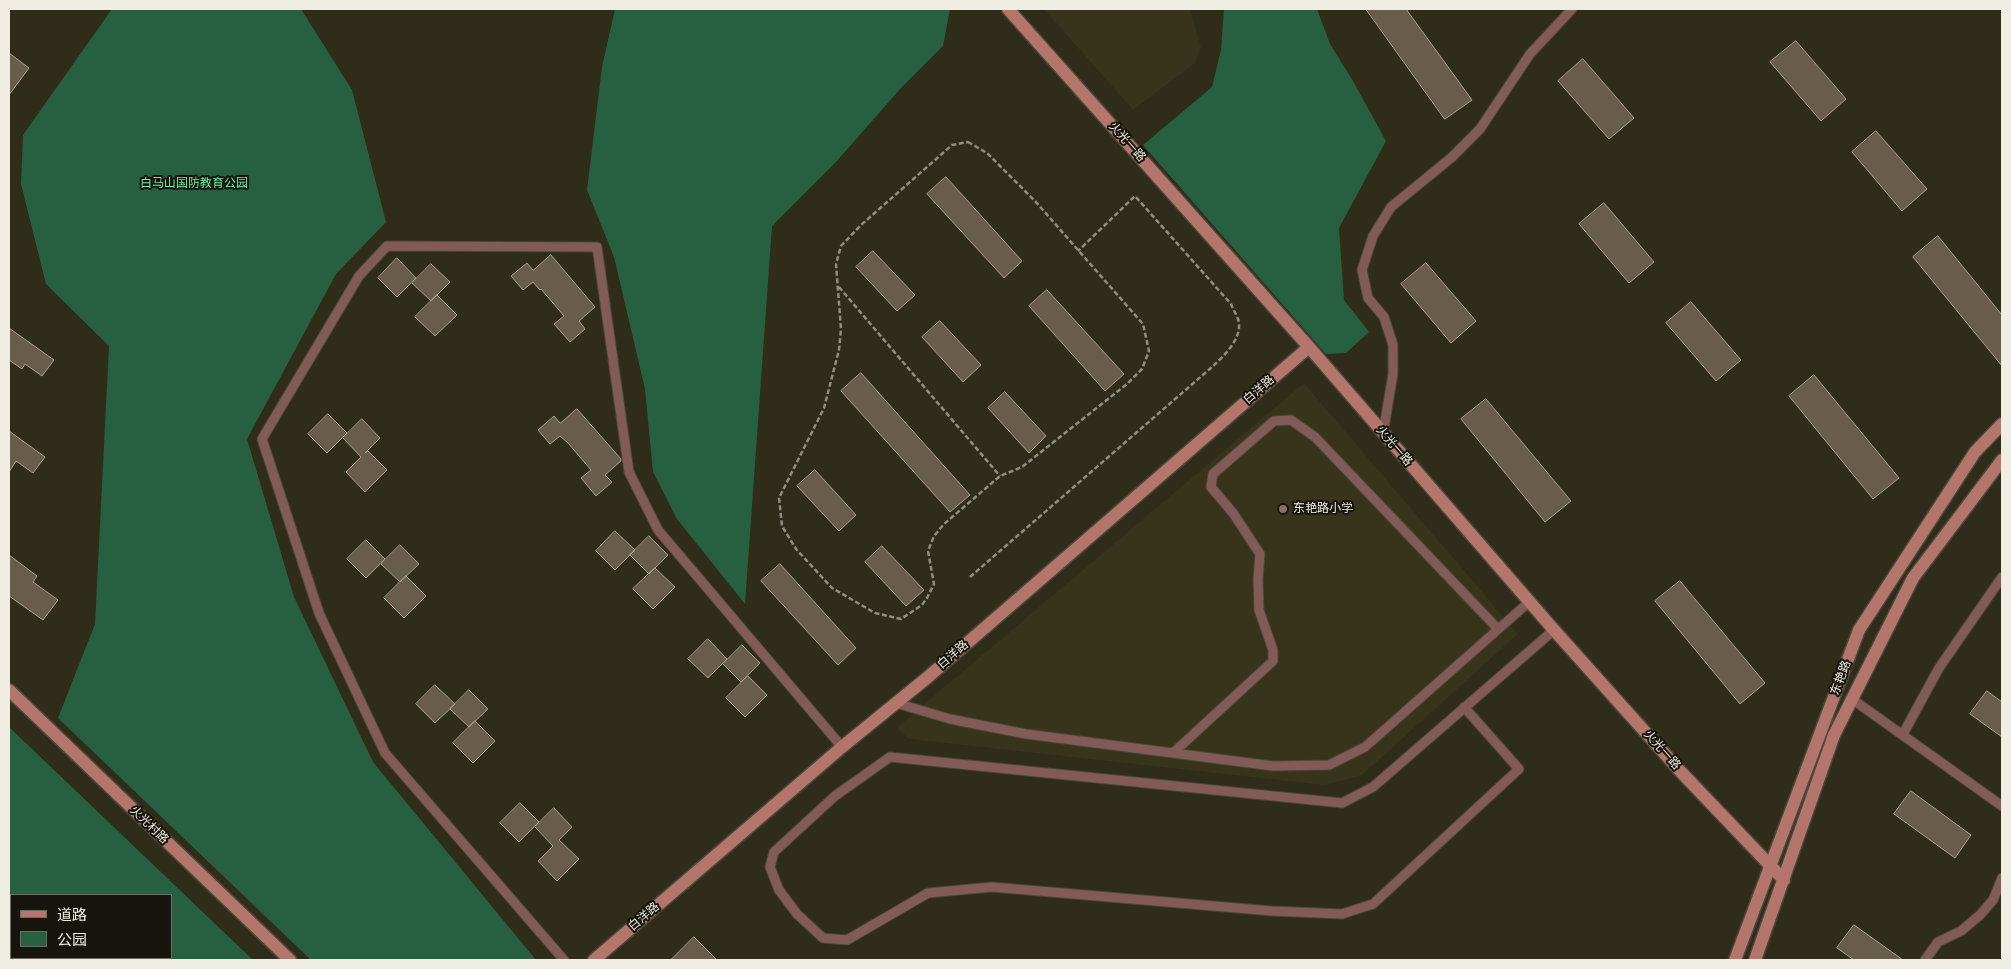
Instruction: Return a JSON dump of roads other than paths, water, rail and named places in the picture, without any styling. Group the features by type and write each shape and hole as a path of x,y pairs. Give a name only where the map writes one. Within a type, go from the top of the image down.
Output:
{"street":[{"name":"火光一路","path":"1008,9 1309,347 1529,602 1681,772 1784,880"},
{"name":"白洋路","path":"594,960 1309,347"},
{"name":"东艳路","path":"1735,960 1859,630 1975,452 2002,424"},
{"name":"东艳路","path":"1755,960 1834,735 1913,578 2002,460"},
{"name":"火光村路","path":"9,690 290,960"}],"lane":[{"path":"1383,433 1393,374 1393,344 1384,317 1368,298 1362,270 1372,236 1391,207 1450,158 1480,129 1530,54 1572,9"},
{"path":"564,960 385,753 318,613 262,440 360,276 387,246 597,247 629,472 658,530 842,747"},
{"path":"1173,753 1273,661 1273,650 1259,610 1258,579 1260,554 1233,513 1211,487 1213,474 1274,421 1291,420 1315,436 1498,629"},
{"path":"1903,734 1939,668 2002,577"},
{"path":"896,703 950,719 1026,734 1273,766 1329,765 1365,747 1529,602"},
{"path":"1464,707 1519,769 1373,904 1342,914 1272,911 992,887 928,893 847,940 823,938 797,914 779,890 770,867 774,852 801,826 835,796 890,757 1342,803 1372,787 1464,707 1554,630"},
{"path":"1852,699 2002,806"},
{"path":"1925,960 1938,942 1961,931 1980,915 1993,900 2002,878"}],"place":[{"name":"东艳路小学","path":"1283,509"}],"park label":[{"name":"白马山国防教育公园","path":"194,184"}]}
